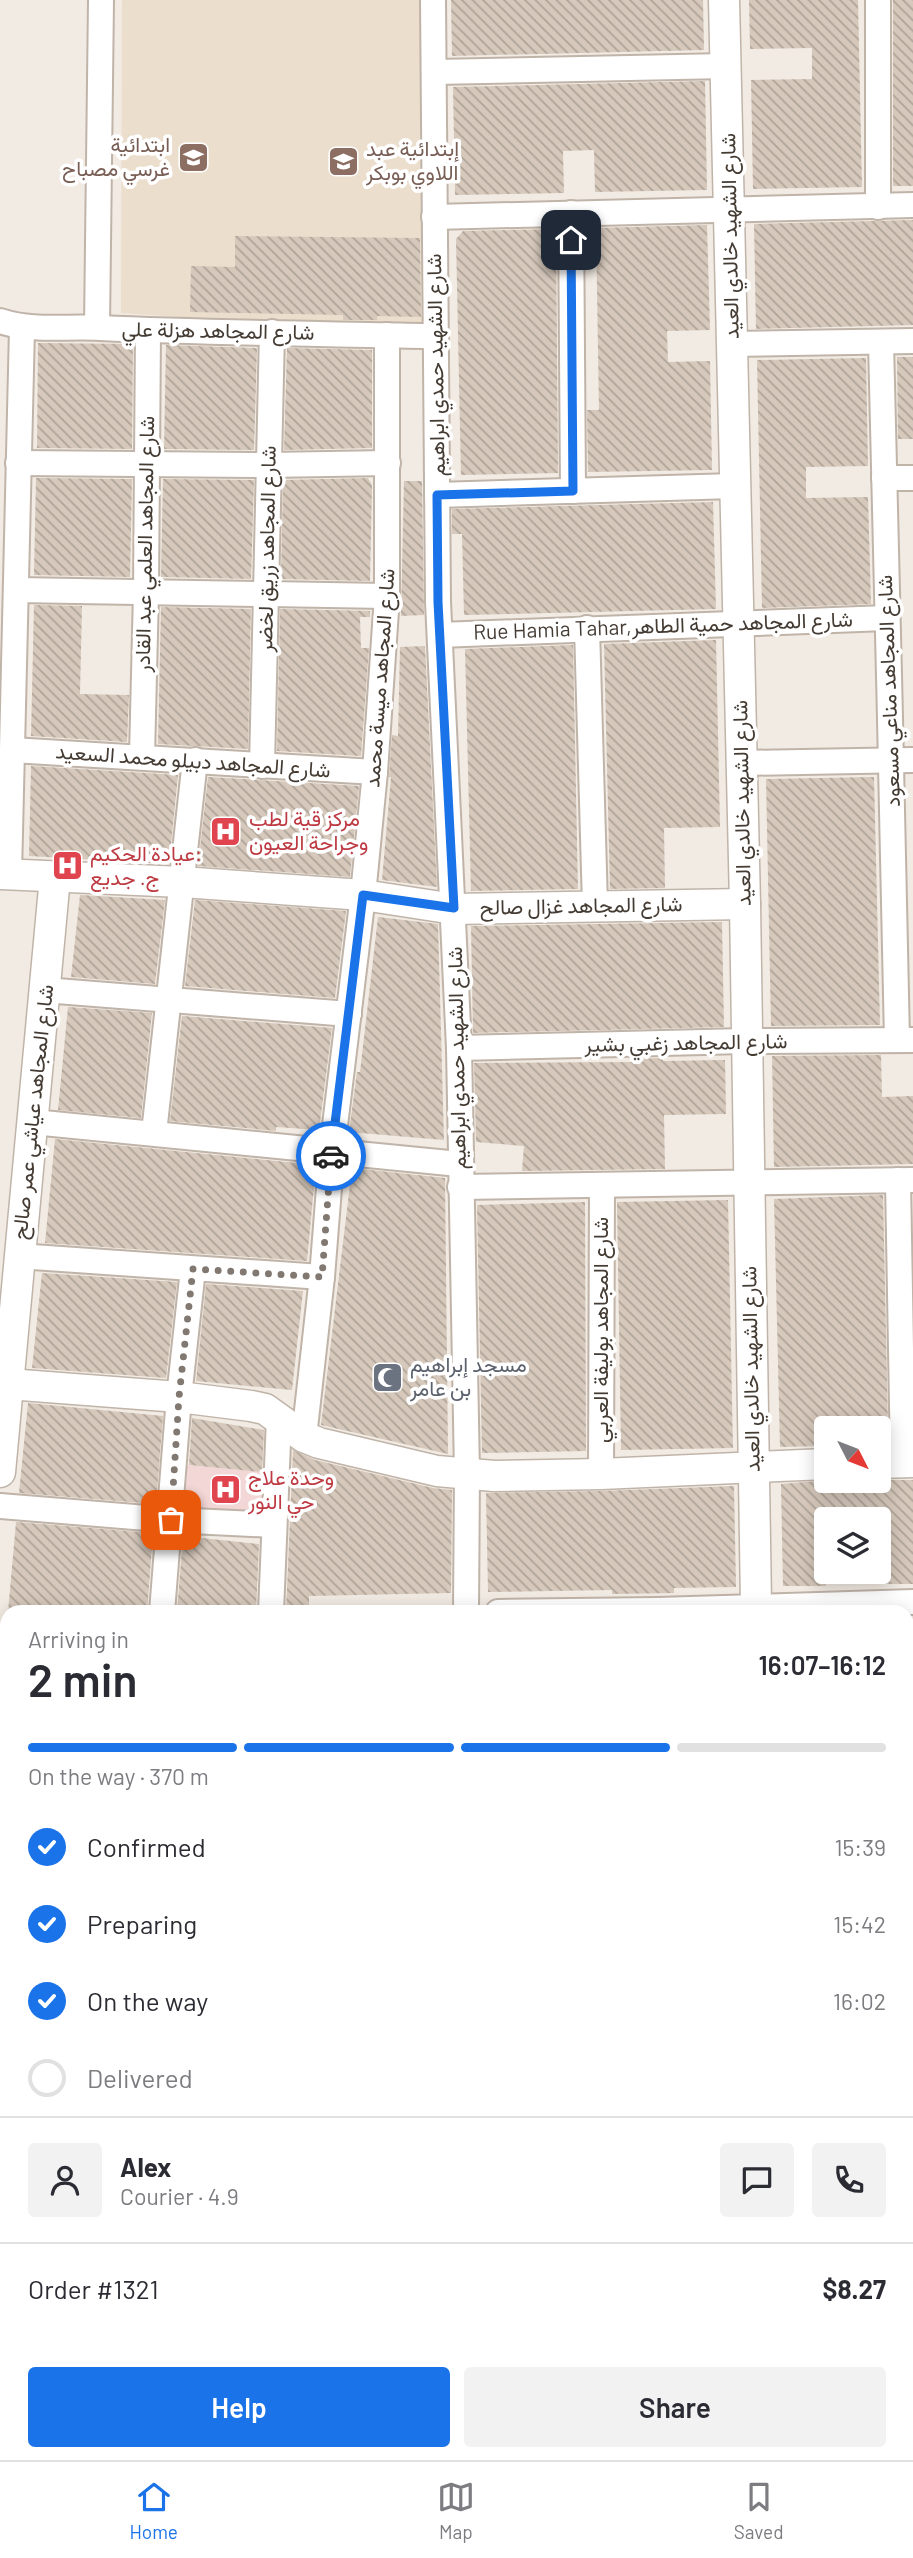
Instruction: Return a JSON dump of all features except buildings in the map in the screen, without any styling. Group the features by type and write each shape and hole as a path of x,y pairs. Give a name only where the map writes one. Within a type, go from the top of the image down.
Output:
{"street":[{"path":"97,327 101,0"},
{"name":"شارع الشهيد حمدي ابراهيم","path":"433,0 437,495 440,635 458,1048 467,1474 466,1605"},
{"name":"شارع الشهيد خالدي العيد","path":"724,0 745,904 753,1466 770,1605"},
{"path":"877,0 878,207"},
{"path":"435,72 726,66"},
{"path":"434,217 913,205"},
{"path":"571,213 573,491"},
{"path":"5,875 12,750 18,463 11,324"},
{"name":"شارع المجاهد هزلة علي","path":"11,324 148,331 436,336"},
{"name":"شارع المجاهد العلمي عبد القادر","path":"142,757 148,331"},
{"name":"شارع المجاهد زريق لخضر","path":"262,766 272,332"},
{"name":"شارع المجاهد ميسة محمد","path":"304,1437 322,1277 332,1150 375,772 387,596 387,335"},
{"path":"732,344 913,341"},
{"name":"شارع المجاهد مناعي مسعود","path":"881,342 886,618 903,760 905,1040"},
{"path":"18,463 388,463"},
{"path":"884,478 913,478"},
{"path":"437,495 734,486"},
{"path":"16,590 387,596"},
{"name":"Rue Hamia Tahar,شارع المجاهد حمية الطاهر","path":"440,635 886,618"},
{"path":"587,628 595,906"},
{"name":"شارع المجاهد دبيلو محمد السعيد","path":"12,750 375,772"},
{"path":"154,1133 195,760"},
{"path":"742,762 903,760"},
{"name":"شارع المجاهد غزال صالح","path":"5,875 182,882 363,895 454,908 745,904"},
{"name":"شارع المجاهد عياشي عمر صالح","path":"0,1472 55,877"},
{"path":"44,990 349,1014"},
{"name":"شارع المجاهد زغبي بشير","path":"458,1048 905,1040"},
{"path":"33,1122 332,1150 460,1175 602,1185 906,1180 898,1462"},
{"name":"شارع المجاهد بوليفة العربي","path":"601,1474 602,1185"},
{"path":"18,1256 322,1277"},
{"path":"163,1605 179,1397 193,1269"},
{"path":"8,1384 179,1397 251,1406 265,1409 304,1437 437,1471 467,1474 601,1474 814,1464"},
{"path":"271,1605 279,1418"},
{"path":"0,1506 171,1520 274,1525"}],"shaded area":[{"path":"122,0 420,0 424,333 121,313"},
{"name":"وحدة علاج حي النور","path":"187,1465 264,1472 263,1513 185,1507"}],"way so far":[{"path":"171,1520 179,1397 193,1269 322,1277 331,1156"}],"place":[{"name":"ابتدائية غرسي مصباح","path":"193,157"},
{"name":"إبتدائية عبد اللاوي بوبكر","path":"343,161"},
{"name":"مركز قية لطب وجراحة العيون","path":"226,831"},
{"name":"عيادة الحكيم: ج. جديع","path":"67,866"},
{"name":"مسجد إبراهيم بن عامر","path":"387,1377"},
{"name":"وحدة علاج حي النور","path":"225,1490"}],"route":[{"path":"331,1156 363,895 454,908 438,602 437,495 573,491 571,240"}]}
